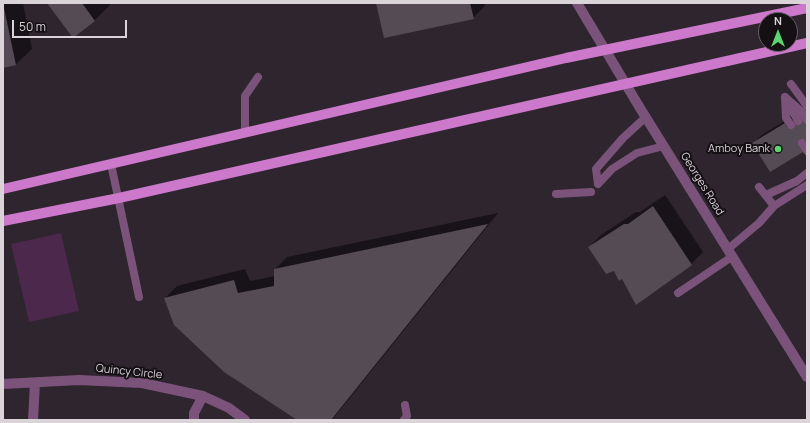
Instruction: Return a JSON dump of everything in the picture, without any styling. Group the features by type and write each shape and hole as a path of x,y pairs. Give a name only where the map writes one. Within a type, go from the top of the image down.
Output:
{"main road":[{"path":"3,189 606,50 807,8"},
{"path":"3,221 119,198 627,85 807,43"}],"street":[{"name":"Georges Road","path":"577,3 807,377"},
{"name":"Quincy Circle","path":"3,384 79,380 142,384 202,396 229,408 246,420"},
{"path":"33,420 35,383"},
{"path":"194,420 194,413 202,396"}],"lane":[{"path":"245,133 245,96 258,77"},
{"path":"791,84 807,106"},
{"path":"794,123 786,118 785,97 802,112 807,120"},
{"path":"646,117 623,138 596,169 598,184 612,169 637,153 664,146"},
{"path":"802,143 807,151"},
{"path":"111,164 139,297"},
{"path":"766,195 797,181 807,172"},
{"path":"678,293 730,253 774,206 807,185"},
{"path":"759,187 774,206"},
{"path":"556,194 591,192"},
{"path":"404,420 407,416 405,405"}],"shaded area":[{"path":"61,233 79,311 29,322 11,244"}],"building":[{"path":"3,3 16,65 3,68"},
{"path":"47,3 82,3 95,21 73,38"},
{"path":"376,3 470,3 474,19 384,38"},
{"name":"Amboy Bank","path":"802,118 807,125 807,140 799,145 803,152 770,172 752,143 785,123 787,127"},
{"path":"653,206 692,265 636,305 622,279 619,281 614,271 606,274 588,247 624,224 628,224"},
{"path":"488,224 331,420 297,420 224,372 174,325 164,298 234,280 238,293 274,286 274,269"}],"place":[{"name":"Amboy Bank","path":"778,149"}]}
